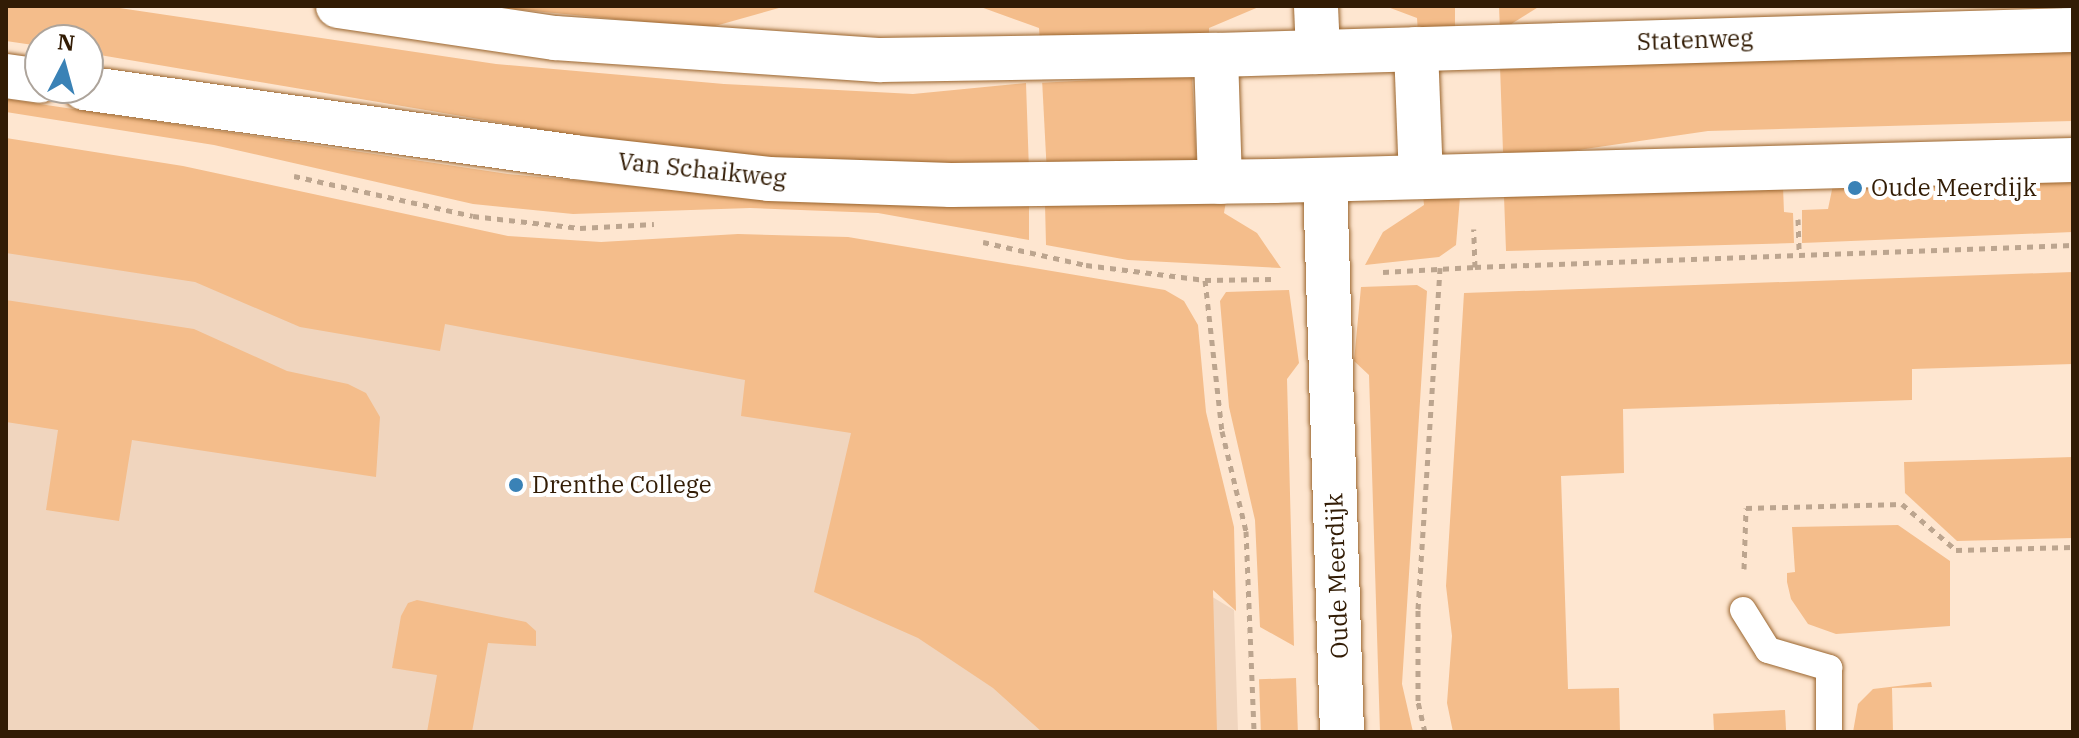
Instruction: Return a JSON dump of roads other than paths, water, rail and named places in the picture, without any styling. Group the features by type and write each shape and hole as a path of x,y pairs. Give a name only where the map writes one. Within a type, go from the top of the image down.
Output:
{"street":[{"path":"338,6 555,38 881,60 1318,52 1316,6"},
{"name":"Statenweg","path":"1318,52 2073,30"},
{"path":"1416,49 1421,177"},
{"path":"1216,55 1220,182"},
{"name":"Van Schaikweg","path":"104,91 574,157 769,179 951,185 1325,180"},
{"path":"1325,180 2073,160"},
{"name":"Oude Meerdijk","path":"1325,180 1342,732"}],"lane":[{"path":"1743,610 1768,650 1829,668 1829,732"}],"place":[{"name":"Oude Meerdijk","path":"1855,188"},
{"name":"Drenthe College","path":"516,485"}]}
